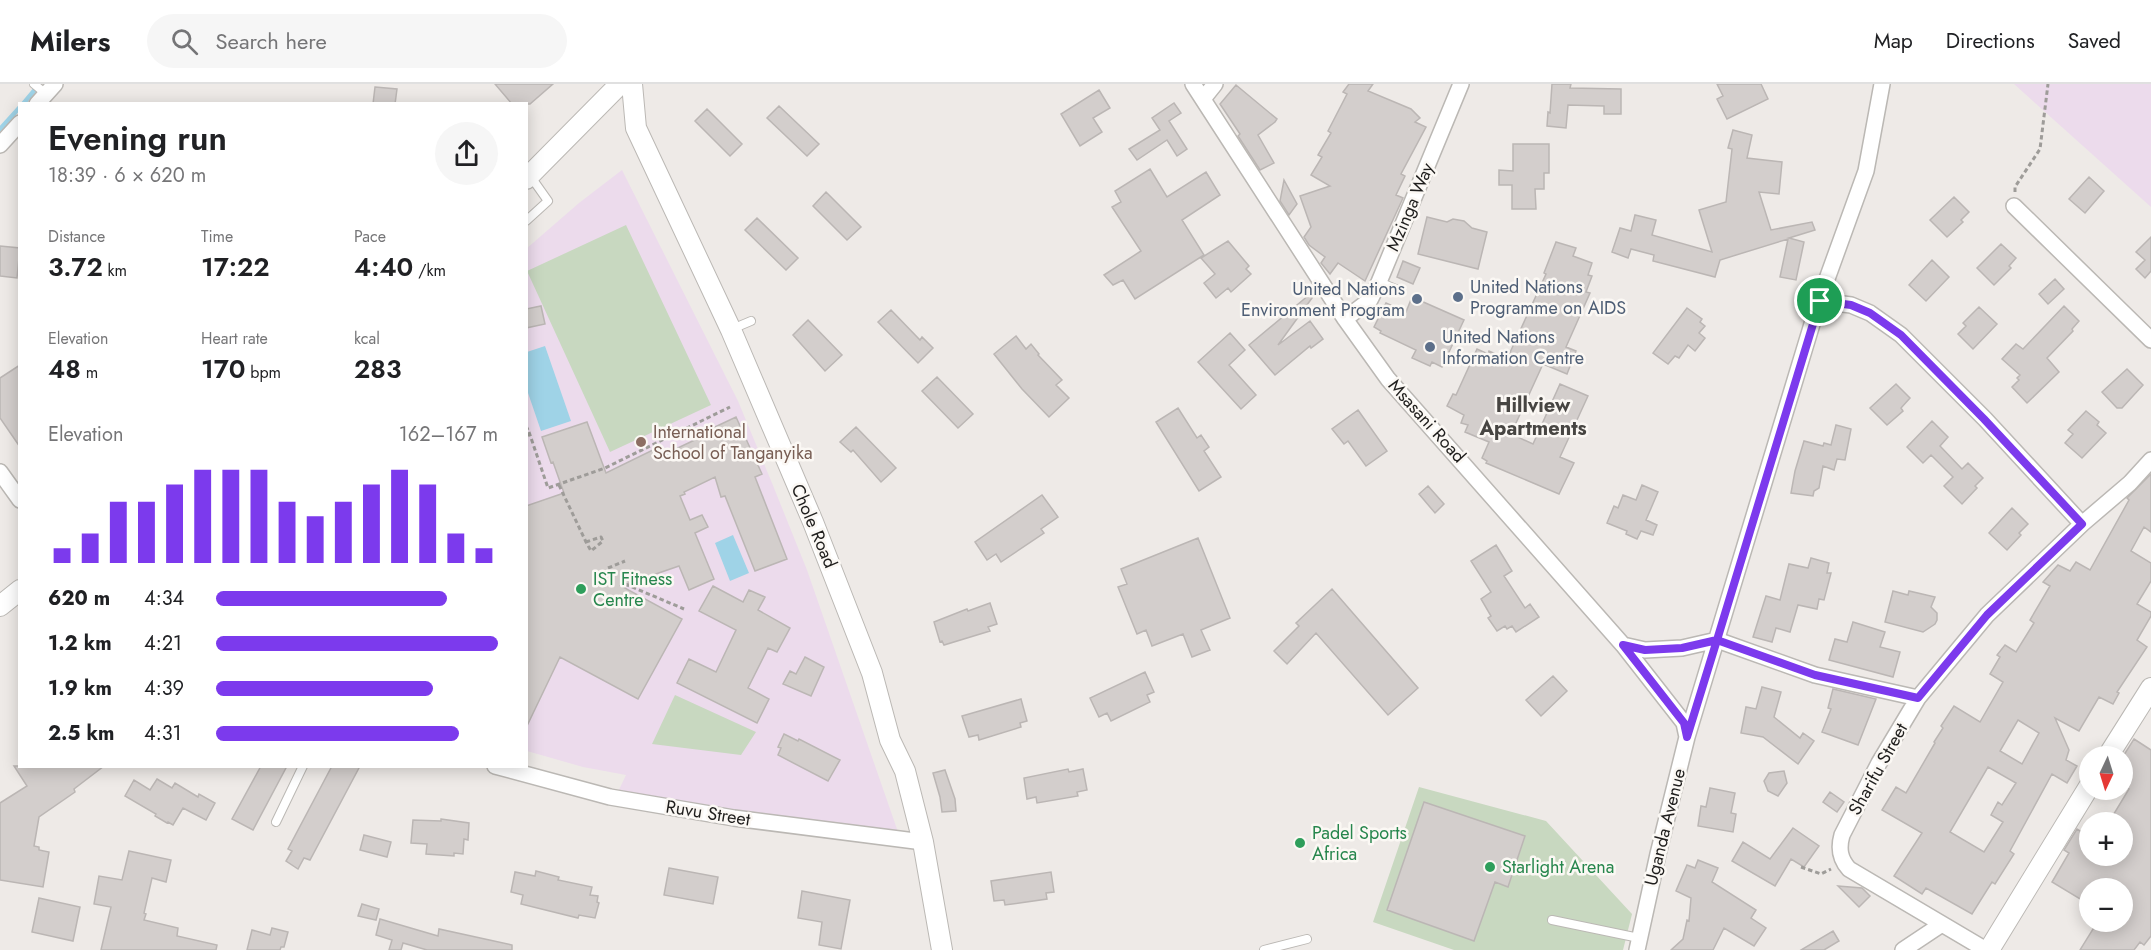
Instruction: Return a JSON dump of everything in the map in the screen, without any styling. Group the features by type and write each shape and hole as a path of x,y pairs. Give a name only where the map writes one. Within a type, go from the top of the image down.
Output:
{"street":[{"path":"528,177 620,84"},
{"name":"Chole Road","path":"632,84 636,128 731,330 817,533 868,662 890,740 906,771 923,842 942,950"},
{"name":"Msasani Road","path":"1193,84 1345,319 1388,379 1623,645 1684,723 1687,737"},
{"path":"1203,99 1215,84"},
{"name":"Mzinga Way","path":"1345,319 1370,300 1379,282 1461,84"},
{"name":"Uganda Avenue","path":"1638,944 1687,737 1820,301 1866,171 1882,84"},
{"path":"0,145 18,125"},
{"path":"2014,206 2151,340"},
{"path":"1820,301 1851,305 1870,313 1901,335 1984,419 2082,524"},
{"name":"Sharifu Street","path":"1843,862 1839,844 1842,836 1879,763 1918,698 1987,615 2082,524 2130,483 2151,460"},
{"path":"0,472 18,497"},
{"path":"0,606 18,592"},
{"path":"1623,645 1645,650 1682,648 1717,640 1815,675 1918,698"},
{"path":"2114,746 2151,688"},
{"name":"Ruvu Street","path":"502,768 610,797 734,818 923,842"},
{"path":"1843,862 1850,869 1988,950 2080,800"},
{"path":"1904,950 1942,924"}],"lane":[{"path":"528,177 548,201 528,219"},
{"path":"1379,282 1396,289"},
{"path":"731,330 751,321"},
{"path":"276,822 302,768"},
{"path":"1552,920 1638,944"},
{"path":"1264,950 1307,939"}],"path":[{"path":"2014,206 2015,186 2040,149 2048,84"},
{"path":"529,432 548,488 605,468 730,407"},
{"path":"559,485 586,542 591,551 603,541 601,537 586,542"},
{"path":"608,568 625,561"},
{"path":"625,584 684,609"},
{"path":"1801,867 1821,874 1843,862"}],"shaded area":[{"path":"2014,84 2151,84 2151,207"},
{"name":"International School of Tanganyika","path":"622,170 738,401 807,570 898,832 760,817 617,794 626,775 583,767 528,751 528,247 579,203"}],"green space":[{"path":"626,225 711,405 610,452 528,271"},
{"path":"675,695 756,732 741,755 652,744"},
{"name":"Starlight Arena","path":"1419,787 1546,821 1632,914 1623,950 1454,950 1373,922"}],"water":[{"path":"545,346 571,421 541,431 528,393 528,352"},
{"path":"733,535 749,573 730,581 715,543"}],"building":[{"path":"495,84 553,84 530,104 510,102"},
{"path":"1349,84 1373,84 1368,91 1411,109 1420,118 1415,122 1426,127 1401,174 1405,176 1396,195 1403,198 1365,281 1338,263 1330,274 1321,263 1325,257 1309,245 1304,237 1311,227 1300,196 1330,186 1311,175 1322,157 1318,155 1331,133 1328,131 1347,94 1343,92"},
{"path":"1552,84 1571,84 1570,88 1621,89 1621,114 1604,114 1604,106 1568,105 1566,128 1547,126"},
{"path":"1717,84 1761,84 1768,99 1727,119 1717,99 1723,96"},
{"path":"1236,85 1277,119 1258,135 1274,163 1260,170 1220,104"},
{"path":"375,87 397,89 395,102 373,102"},
{"path":"1099,90 1110,108 1093,118 1102,132 1080,146 1061,114"},
{"path":"1174,103 1181,113 1169,121 1187,149 1177,156 1167,140 1137,160 1129,149 1160,130 1152,118"},
{"path":"779,106 819,144 807,156 767,118"},
{"path":"707,109 742,144 730,156 695,121"},
{"path":"1733,130 1752,135 1747,158 1782,162 1779,194 1759,192 1771,230 1812,222 1815,230 1789,238 1804,242 1796,280 1780,277 1788,239 1720,260 1715,277 1653,261 1654,255 1631,249 1628,258 1612,252 1620,228 1631,231 1635,215 1656,220 1652,235 1712,252 1699,210 1726,202 1732,149 1728,148"},
{"path":"1513,144 1549,144 1549,173 1544,173 1544,189 1535,189 1536,209 1512,209 1512,185 1499,185 1499,170 1513,171"},
{"path":"1150,169 1167,197 1206,172 1220,195 1182,220 1204,255 1135,299 1123,280 1113,285 1104,275 1141,251 1112,207 1121,202 1115,191"},
{"path":"2089,177 2104,191 2085,213 2069,199"},
{"path":"1284,180 1297,204 1289,215 1280,201"},
{"path":"826,192 861,227 847,240 813,206"},
{"path":"1954,197 1969,212 1961,220 1963,222 1947,237 1930,220"},
{"path":"1427,217 1447,222 1453,219 1464,221 1472,228 1487,232 1478,269 1418,254"},
{"path":"757,218 798,258 786,270 745,230"},
{"path":"2151,237 2151,271 2145,278 2136,269 2145,260 2136,252"},
{"path":"1228,241 1249,266 1246,269 1251,274 1231,292 1228,288 1216,298 1204,283 1215,274 1201,258"},
{"path":"1556,242 1576,248 1573,256 1592,263 1588,275 1592,276 1586,292 1590,293 1566,347 1576,351 1567,374 1543,364 1511,434 1533,444 1560,384 1588,396 1560,457 1574,463 1559,494 1486,463 1487,461 1482,458 1489,442 1465,432 1468,425 1461,423 1464,415 1447,406 1453,394 1456,395 1477,349 1488,354 1489,351 1507,359 1546,274 1544,273"},
{"path":"2001,244 2016,258 2009,266 2011,268 1994,285 1977,268"},
{"path":"0,246 18,248 17,278 0,276"},
{"path":"1932,260 1949,277 1926,301 1909,285"},
{"path":"1403,261 1420,268 1413,284 1397,277"},
{"path":"2055,279 2064,289 2048,304 2039,294"},
{"path":"1309,295 1312,298 1278,345 1310,321 1323,339 1311,348 1310,346 1275,375 1249,345"},
{"path":"1412,297 1464,320 1442,367 1432,362 1430,366 1412,358 1416,350 1380,333 1381,331 1374,327 1386,303 1406,312"},
{"path":"541,306 545,324 528,328 528,309"},
{"path":"2064,306 2079,321 2072,329 2073,331 2047,358 2059,372 2027,403 2012,387 2019,380 2017,378 2020,375 2002,359 2016,344 2023,349"},
{"path":"1979,307 1997,324 1973,349 1958,334 1966,326 1963,323"},
{"path":"1687,308 1702,319 1700,322 1705,326 1699,333 1705,338 1695,351 1688,345 1679,358 1675,356 1668,364 1653,353"},
{"path":"891,310 920,340 922,337 933,348 918,363 878,322"},
{"path":"808,320 842,355 825,371 793,335"},
{"path":"1230,333 1245,350 1229,365 1256,395 1241,409 1198,362"},
{"path":"1016,336 1026,349 1031,344 1038,355 1062,380 1056,385 1069,398 1049,417 1022,389 994,354"},
{"path":"18,366 18,444 0,418 0,378"},
{"path":"2127,369 2143,385 2122,408 2117,408 2102,392"},
{"path":"937,377 973,414 958,428 922,391"},
{"path":"1896,384 1910,398 1901,408 1903,411 1887,425 1870,408"},
{"path":"1178,408 1197,438 1201,435 1209,447 1204,451 1221,477 1199,491 1156,422"},
{"path":"1358,410 1387,451 1366,466 1348,441 1344,444 1332,429"},
{"path":"2086,411 2099,422 2097,425 2106,433 2082,458 2065,443 2073,434 2068,430"},
{"path":"736,417 762,474 755,477 787,559 755,571 725,496 721,497 715,477 684,492 685,494 680,496 690,520 702,515 708,527 695,533 714,579 689,590 679,566 621,586 682,619 638,699 560,657 528,724 528,505 564,493 542,437 587,422 606,473 661,446 665,454 716,430 715,427"},
{"path":"1932,421 1948,437 1940,446 1962,469 1968,463 1983,478 1962,504 1944,486 1953,477 1931,455 1923,463 1907,447"},
{"path":"1836,425 1851,429 1845,460 1837,459 1834,470 1823,466 1819,488 1814,491 1813,496 1791,493 1804,441 1823,446 1824,443 1831,445"},
{"path":"856,427 896,468 881,482 853,450 851,452 840,442"},
{"path":"2151,474 2151,532 2144,527 2131,551 2151,563 2151,581 2137,604 2151,612 2137,640 2147,647 2117,692 2119,693 2113,704 2099,697 2079,731 2055,718 2069,750 2066,760 2077,766 2067,783 2052,774 2010,851 2014,854 1995,884 1992,882 1972,914 1926,888 1922,894 1894,876 1922,833 1882,810 1896,787 1906,793 1954,706 1980,722 2003,682 1990,674 2000,657 1997,655 2005,645 2016,652 2034,623 2030,620 2050,586 2043,582 2058,565 2070,571 2076,562 2090,570 2129,500 2127,498","holes":["2018,720 2039,733 2022,764 2000,751","1988,767 2016,783 2002,805 1998,802 1991,815 2003,822 1984,852 1950,832"]},
{"path":"1642,485 1658,492 1646,520 1657,525 1653,535 1641,531 1637,539 1626,534 1627,531 1607,523 1614,506 1618,508 1623,495 1636,500"},
{"path":"1428,486 1444,504 1435,513 1419,494"},
{"path":"1042,495 1058,517 1041,529 1044,533 1001,562 996,554 987,560 975,542"},
{"path":"2012,508 2028,524 2007,550 1989,533"},
{"path":"1198,538 1230,618 1201,630 1210,650 1192,657 1183,634 1152,646 1146,630 1137,634 1118,587 1127,584 1121,569"},
{"path":"1496,545 1512,571 1504,576 1525,608 1530,604 1539,617 1516,632 1512,626 1507,629 1505,626 1497,631 1488,618 1491,616 1481,599 1491,592 1471,561"},
{"path":"1811,558 1829,563 1827,573 1831,573 1824,600 1819,599 1817,609 1798,605 1790,632 1776,628 1772,642 1753,637 1766,596 1780,600 1789,564 1808,568"},
{"path":"713,586 743,602 749,590 765,597 758,610 790,628 777,652 768,648 748,688 769,699 757,723 677,683 689,659 716,672 736,630 699,611"},
{"path":"1332,589 1418,688 1388,715 1316,633 1287,664 1274,651 1299,626 1296,623"},
{"path":"1893,591 1908,595 1909,591 1935,597 1931,607 1937,613 1935,624 1923,632 1885,622"},
{"path":"990,603 997,624 988,627 990,631 944,645 942,641 940,642 934,622"},
{"path":"1853,622 1885,632 1880,647 1900,652 1893,677 1829,660 1835,639 1847,642"},
{"path":"805,657 824,667 811,696 783,684 790,671 796,674"},
{"path":"1145,672 1154,692 1147,695 1150,702 1111,721 1107,713 1099,717 1090,698"},
{"path":"1553,676 1567,691 1541,716 1526,700"},
{"path":"1762,687 1781,692 1774,717 1800,738 1803,733 1814,741 1798,764 1763,737 1741,733 1746,707 1756,709"},
{"path":"1833,689 1876,699 1858,745 1822,732 1831,709 1828,708"},
{"path":"1021,699 1027,721 1020,723 1021,727 979,740 978,735 969,737 962,716"},
{"path":"784,734 840,760 828,781 778,755 781,748 778,747"},
{"path":"2134,739 2151,750 2151,936 2144,945 2140,942 2134,950 2080,950 2091,932 2133,932 2133,878 2079,878 2079,898 2052,882 2069,853 2064,850 2077,829 2079,830 2079,866 2133,866 2133,812 2115,812 2122,800 2133,800 2133,746 2130,746"},
{"path":"14,766 18,768 101,768 74,789 75,792 39,817 34,846 39,847 39,850 49,852 43,887 0,880 0,803 27,786"},
{"path":"260,768 286,768 253,830 232,819"},
{"path":"331,768 359,768 310,860 304,858 298,869 286,861 292,851 288,849"},
{"path":"1068,769 1069,772 1083,769 1087,790 1077,792 1078,796 1037,803 1036,797 1027,799 1024,778"},
{"path":"945,770 955,799 956,811 942,812 933,773"},
{"path":"1784,771 1787,783 1778,796 1768,791 1764,781 1769,773"},
{"path":"157,779 172,788 175,783 198,797 199,794 215,803 206,820 183,808 173,825 125,796 134,780 150,790"},
{"path":"1710,788 1735,793 1731,813 1736,814 1733,832 1698,826 1701,806 1706,807"},
{"path":"1830,792 1844,802 1837,812 1823,802"},
{"path":"1424,802 1525,836 1508,887 1495,882 1474,941 1387,910"},
{"path":"441,819 469,823 468,840 464,839 463,854 454,853 454,856 426,854 427,844 411,843 413,820 441,821"},
{"path":"1793,828 1819,846 1804,867 1791,859 1775,886 1732,861 1743,842 1770,859"},
{"path":"364,835 391,842 387,857 360,850"},
{"path":"129,851 171,860 166,882 152,878 144,920 178,928 177,936 217,945 216,950 101,950 111,907 94,904 99,876 122,880"},
{"path":"1698,860 1718,868 1712,882 1756,910 1751,918 1766,928 1754,946 1724,928 1713,950 1671,950 1683,939 1687,920 1689,921 1691,898 1676,891 1687,865 1695,868"},
{"path":"669,868 718,877 713,904 664,895"},
{"path":"536,871 559,877 558,880 592,887 590,895 598,896 597,902 599,903 595,918 579,915 578,918 521,904 523,895 511,892 515,872 535,876"},
{"path":"1051,872 1054,892 1046,893 1047,899 1005,905 1004,900 994,901 991,881"},
{"path":"1838,886 1862,888 1870,896 1859,907"},
{"path":"802,891 850,900 841,949 819,945 822,922 798,918"},
{"path":"39,898 80,907 73,941 32,932"},
{"path":"362,904 379,909 376,920 358,916"},
{"path":"380,919 438,936 439,929 512,945 512,950 427,950 403,943 401,950 389,950 392,940 376,935"},
{"path":"272,928 288,932 284,947 280,950 247,950 252,930 270,935"},
{"path":"1833,931 1839,941 1824,950 1801,950"}],"waterway":[{"path":"25,102 38,86"},
{"path":"0,129 18,109"}],"place":[{"name":"United Nations Programme on AIDS","path":"1458,297"},
{"name":"United Nations Environment Program","path":"1417,299"},
{"name":"United Nations Information Centre","path":"1430,347"},
{"name":"International School of Tanganyika","path":"641,442"},
{"name":"IST Fitness Centre","path":"581,589"},
{"name":"Padel Sports Africa","path":"1300,843"},
{"name":"Starlight Arena","path":"1490,867"}],"district":[{"name":"Hillview Apartments","path":"1533,416"}],"route":[{"path":"1820,301 1717,640 1682,648 1645,650 1623,645 1684,723 1687,737 1717,640 1815,675 1918,698 1987,615 2082,524 1984,419 1901,335 1870,313 1851,305 1820,301"}]}
